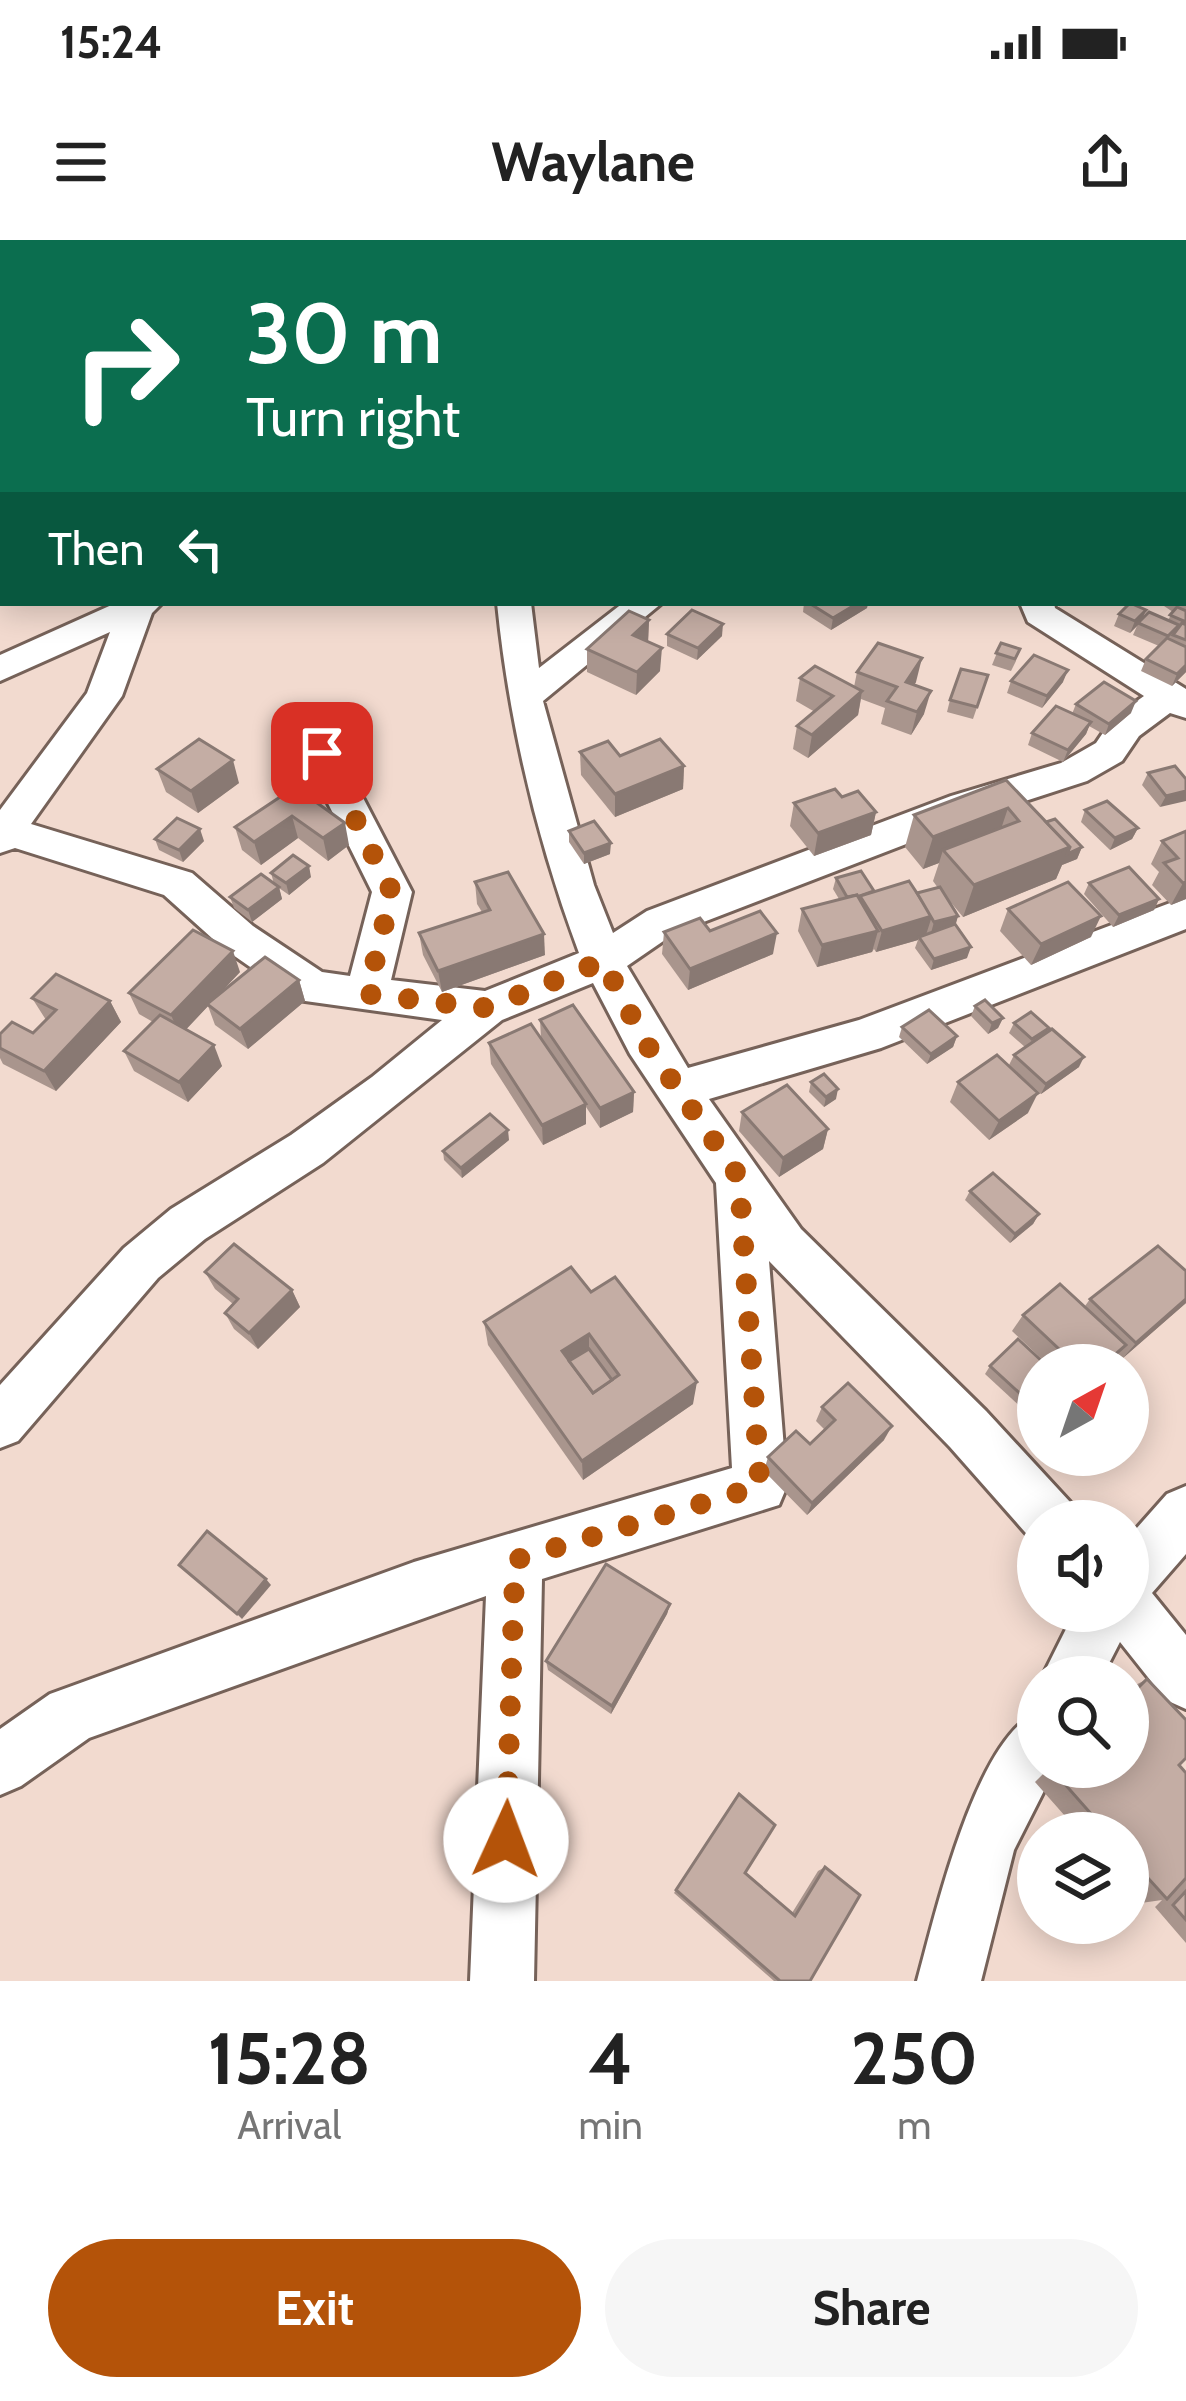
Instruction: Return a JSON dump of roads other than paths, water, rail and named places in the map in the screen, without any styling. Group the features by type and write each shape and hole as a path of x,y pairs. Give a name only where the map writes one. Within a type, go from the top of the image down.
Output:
{"street":[{"path":"0,668 139,606"},
{"path":"141,606 104,697 2,833 178,884 238,938 313,988 487,1008"},
{"path":"514,606 524,697 574,885 603,961 645,1042 784,1244 1032,1500"},
{"path":"524,697 641,606"},
{"path":"1038,606 1040,614 1178,700"},
{"path":"0,1423 141,1262 188,1224 372,1102 487,1008 603,961 662,922 965,806 1073,772 1109,752 1126,727 1178,700"},
{"path":"322,753 392,892 367,994"},
{"path":"680,1089 866,1036 1186,912"},
{"path":"0,1765 71,1715 414,1590 760,1486 739,1177"},
{"path":"1149,1555 1186,1513"},
{"path":"502,1981 515,1560"},
{"path":"1148,1632 1186,1680"},
{"path":"949,1981 986,1842 1017,1782"}]}
